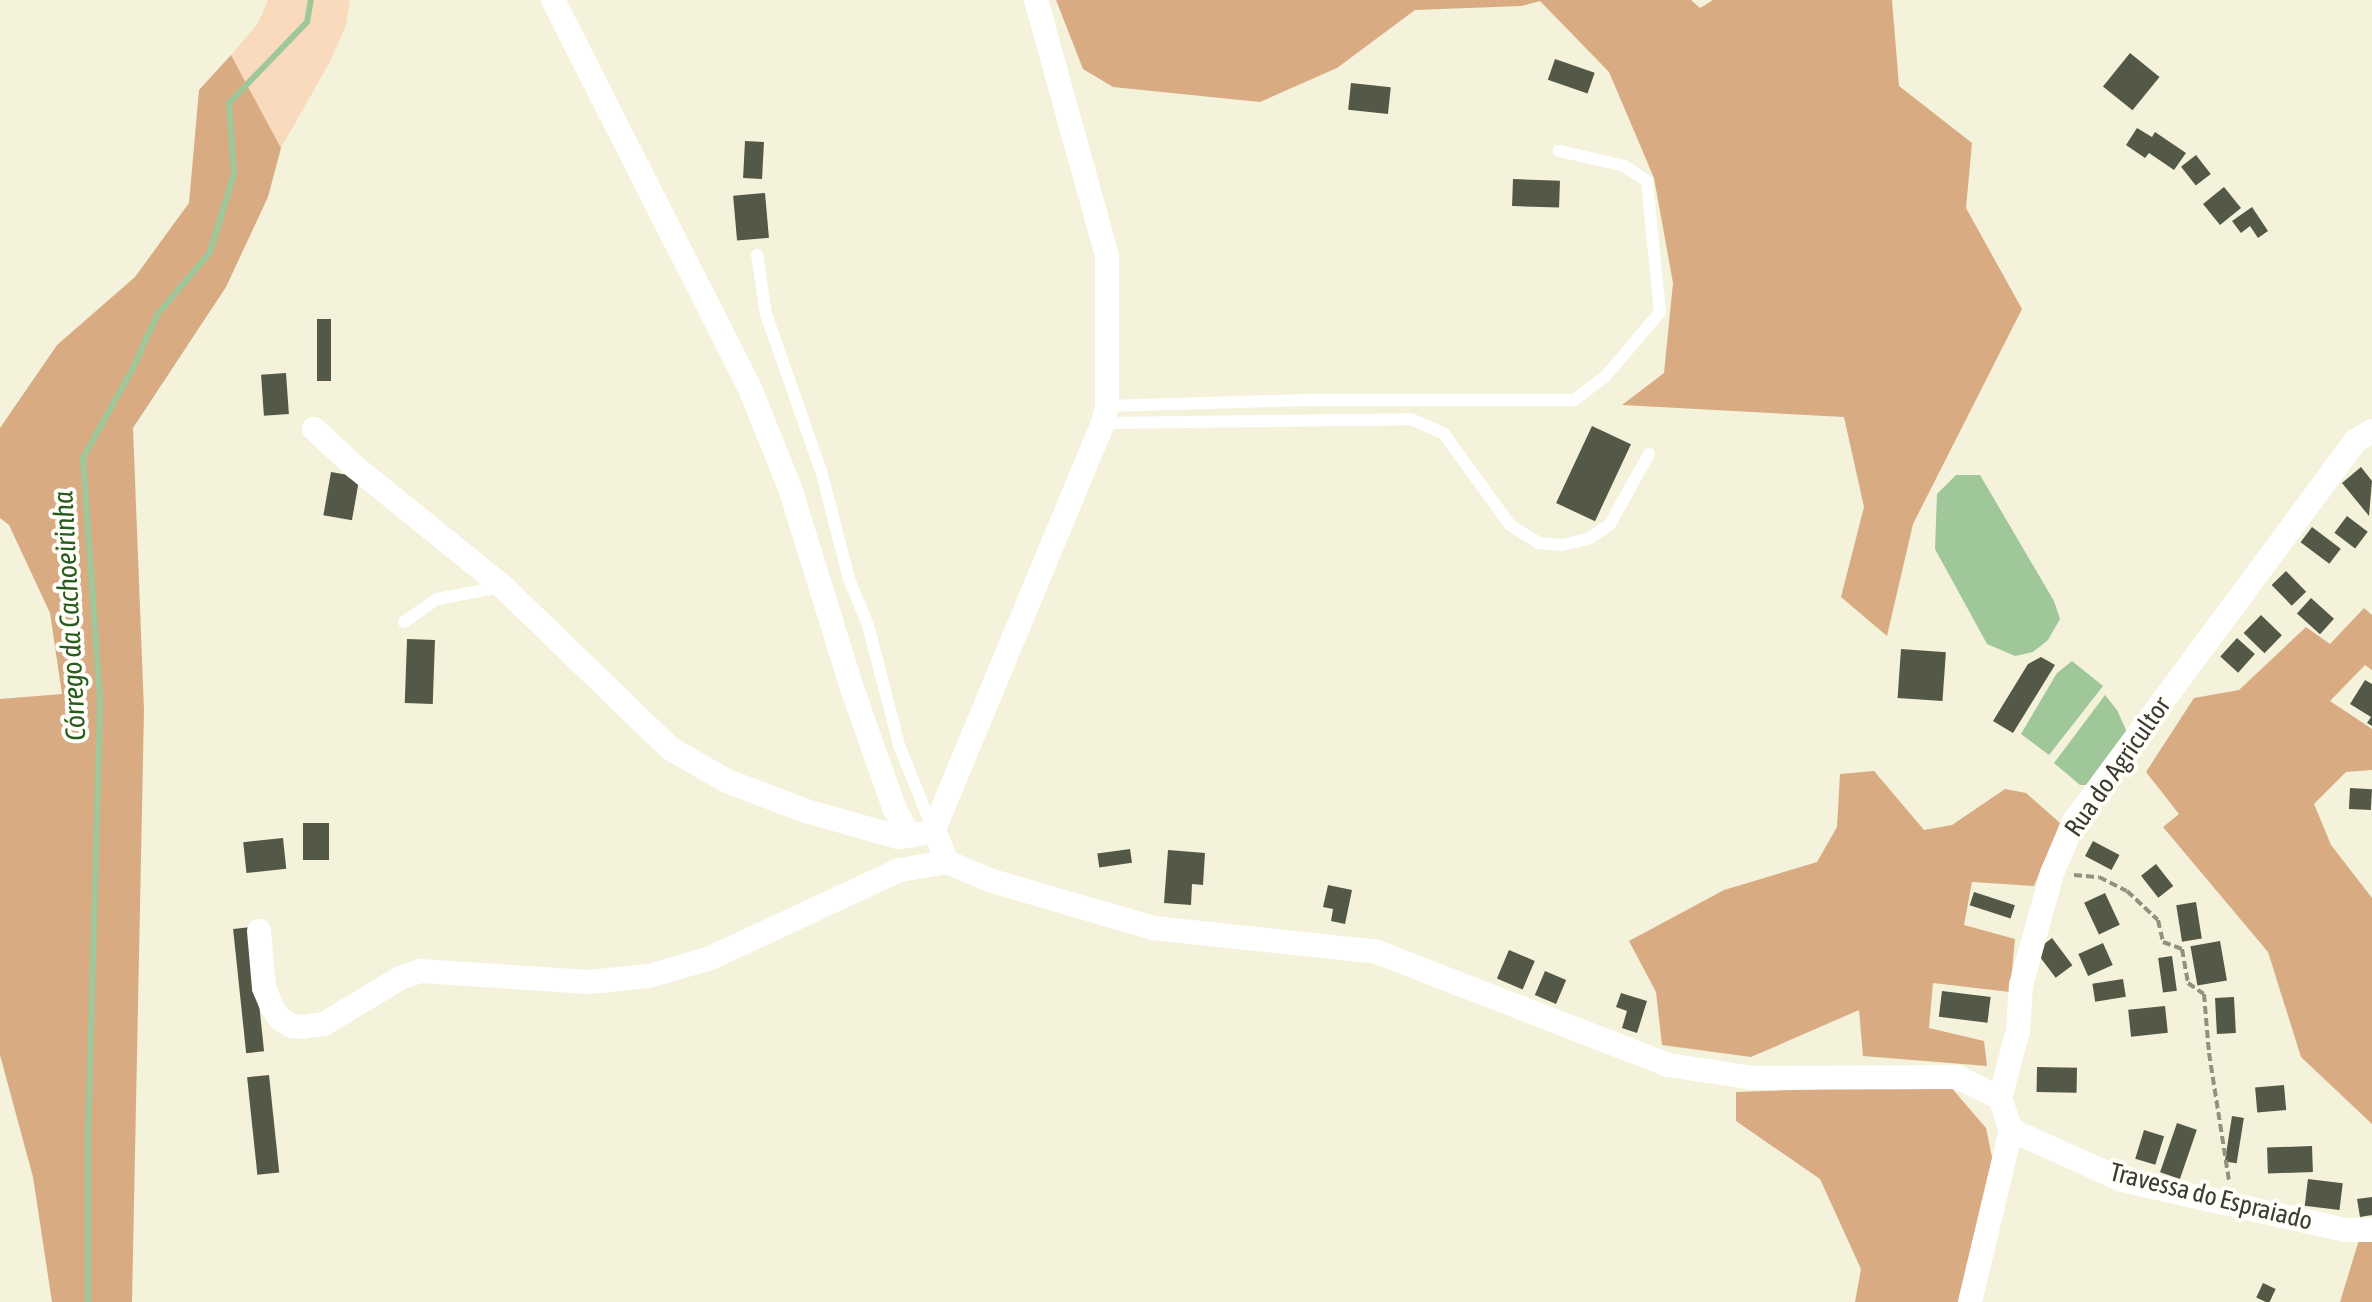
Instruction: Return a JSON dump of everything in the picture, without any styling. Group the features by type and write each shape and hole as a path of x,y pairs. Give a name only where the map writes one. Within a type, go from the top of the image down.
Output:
{"street":[{"path":"553,0 751,391 790,488 889,795 910,836"},
{"path":"947,862 934,829 1105,415 1107,256 1036,0"},
{"path":"314,429 355,467 503,587 671,749 727,781 806,811 898,837 934,829"},
{"name":"Rua do Agricultor","path":"2000,1098 2018,1031 2021,985 2052,873 2075,820 2355,441 2372,431"},
{"path":"259,931 264,988 272,1007 280,1019 292,1026 304,1027 324,1024 400,978 420,971 589,982 649,976 708,959 900,870 947,862 992,881 1154,928 1377,952 1668,1065 1754,1078 1957,1077 2000,1098 2011,1130 1970,1302"},
{"name":"Travessa do Espraiado","path":"2011,1130 2122,1180 2345,1230 2372,1230"}],"lane":[{"path":"1105,415 1293,400 1574,400 1605,377 1660,312 1647,181 1625,166 1559,151"},
{"path":"757,255 766,314 822,474 849,579 868,625 899,745 934,829"},
{"path":"1105,415 1411,419 1444,434 1510,525 1539,543 1562,545 1588,539 1610,524 1649,454"},
{"path":"404,622 437,599 503,587"}],"path":[{"path":"2052,873 2099,877 2127,891 2158,920 2163,942 2182,949 2188,983 2204,994 2231,1202"}],"shaded area":[{"path":"268,0 350,0 346,25 330,62 281,148 231,55 258,23"},
{"path":"1056,0 1691,0 1700,8 1713,0 1892,0 1899,86 1972,143 1966,208 2022,309 1913,524 1887,636 1841,597 1864,507 1844,417 1622,405 1664,373 1673,283 1654,178 1609,72 1540,1 1521,6 1415,10 1337,68 1260,102 1113,87 1083,69"},
{"path":"231,55 281,148 268,197 226,287 133,428 144,710 132,1302 52,1302 33,1177 0,1055 0,699 62,694 50,613 9,525 0,518 0,428 57,345 135,277 189,203 199,90"},
{"path":"1956,475 1980,475 2054,601 2060,619 2048,640 2033,652 2015,656 1987,644 1935,549 1937,494"},
{"path":"2364,608 2372,615 2372,670 2365,665 2330,701 2372,729 2372,770 2346,772 2314,804 2331,845 2372,898 2372,1124 2301,1057 2268,952 2163,827 2179,814 2146,772 2194,698 2239,690 2306,627 2330,644"},
{"path":"2072,661 2103,686 2049,755 2021,734 2057,673"},
{"path":"2105,695 2117,710 2127,732 2090,785 2080,785 2054,763"},
{"path":"1874,771 1924,830 1952,825 2005,789 2026,793 2060,823 2034,886 1972,882 1964,925 2015,939 2010,992 1933,983 1929,1028 1984,1041 1987,1066 1863,1056 1859,1010 1751,1057 1662,1045 1656,992 1629,941 1724,890 1817,862 1837,827 1840,774"},
{"path":"1949,1085 1986,1128 1994,1167 1970,1302 1855,1302 1861,1269 1820,1179 1736,1121 1736,1092"},
{"path":"2359,1240 2372,1240 2372,1302 2340,1302"}],"building":[{"path":"2130,53 2160,77 2132,110 2103,86"},
{"path":"1555,59 1595,73 1588,93 1548,80"},
{"path":"1351,83 1391,87 1388,114 1348,110"},
{"path":"2137,128 2152,137 2155,132 2186,153 2174,170 2149,153 2145,158 2126,145"},
{"path":"745,141 764,142 762,179 743,178"},
{"path":"2196,155 2211,174 2196,186 2181,167"},
{"path":"1513,179 1560,181 1559,208 1512,206"},
{"path":"2224,187 2241,208 2220,225 2203,204"},
{"path":"765,193 769,238 737,241 733,196"},
{"path":"2252,207 2268,231 2258,238 2250,226 2241,233 2232,221"},
{"path":"317,319 331,319 331,381 317,381"},
{"path":"286,373 289,414 264,416 261,375"},
{"path":"1592,426 1631,444 1595,521 1556,503"},
{"path":"2361,467 2372,481 2369,516 2342,483"},
{"path":"331,472 360,477 352,520 323,515"},
{"path":"2347,516 2368,532 2355,548 2334,533"},
{"path":"2312,527 2341,549 2329,564 2301,542"},
{"path":"2286,571 2306,592 2292,606 2272,585"},
{"path":"2311,598 2334,619 2320,634 2297,614"},
{"path":"2261,615 2282,635 2264,653 2244,633"},
{"path":"2237,638 2255,654 2238,673 2220,657"},
{"path":"407,639 435,640 433,704 405,703"},
{"path":"1901,649 1946,652 1942,701 1898,698"},
{"path":"2041,657 2055,665 2013,733 1993,721 2028,664"},
{"path":"2365,680 2372,684 2372,726 2367,723 2371,717 2350,704"},
{"path":"2350,788 2372,789 2371,810 2349,809"},
{"path":"303,823 329,823 329,860 303,860"},
{"path":"283,838 286,869 246,873 243,842"},
{"path":"2093,841 2119,855 2112,870 2085,856"},
{"path":"1130,849 1132,863 1099,867 1097,854"},
{"path":"1168,850 1205,853 1203,885 1192,884 1191,905 1164,903"},
{"path":"2156,864 2173,886 2158,898 2141,876"},
{"path":"1328,885 1352,890 1345,924 1331,921 1333,909 1323,907"},
{"path":"1974,892 2015,905 2011,919 1970,905"},
{"path":"2105,893 2120,925 2099,934 2084,903"},
{"path":"2196,902 2202,939 2182,942 2176,905"},
{"path":"251,927 264,1051 246,1053 233,929"},
{"path":"2052,938 2072,965 2056,978 2035,951"},
{"path":"2220,941 2227,980 2197,986 2190,946"},
{"path":"2103,943 2113,965 2088,976 2078,954"},
{"path":"1509,950 1535,961 1523,989 1497,979"},
{"path":"2172,956 2177,991 2163,993 2158,958"},
{"path":"1545,971 1566,980 1556,1004 1535,995"},
{"path":"2123,979 2126,997 2095,1002 2092,984"},
{"path":"1942,991 1991,997 1987,1023 1939,1017"},
{"path":"1621,993 1647,1001 1637,1033 1622,1028 1627,1011 1616,1007"},
{"path":"2234,997 2236,1033 2217,1034 2215,998"},
{"path":"2165,1006 2168,1033 2131,1037 2128,1010"},
{"path":"2037,1067 2077,1068 2077,1093 2037,1092"},
{"path":"269,1075 279,1172 257,1175 247,1077"},
{"path":"2284,1085 2286,1110 2257,1112 2255,1088"},
{"path":"2232,1116 2244,1118 2237,1163 2225,1161"},
{"path":"2177,1123 2197,1130 2180,1179 2160,1172"},
{"path":"2144,1130 2164,1136 2155,1165 2135,1159"},
{"path":"2312,1146 2313,1172 2268,1174 2267,1148"},
{"path":"2308,1179 2343,1183 2339,1210 2305,1206"},
{"path":"2372,1197 2372,1215 2360,1217 2357,1199"},
{"path":"2263,1283 2276,1289 2270,1302 2256,1298"}],"waterway":[{"name":"Córrego da Cachoeirinha","path":"88,1302 88,1138 100,700 83,458 133,368 157,315 210,252 234,174 229,103 307,22 311,0"}]}
